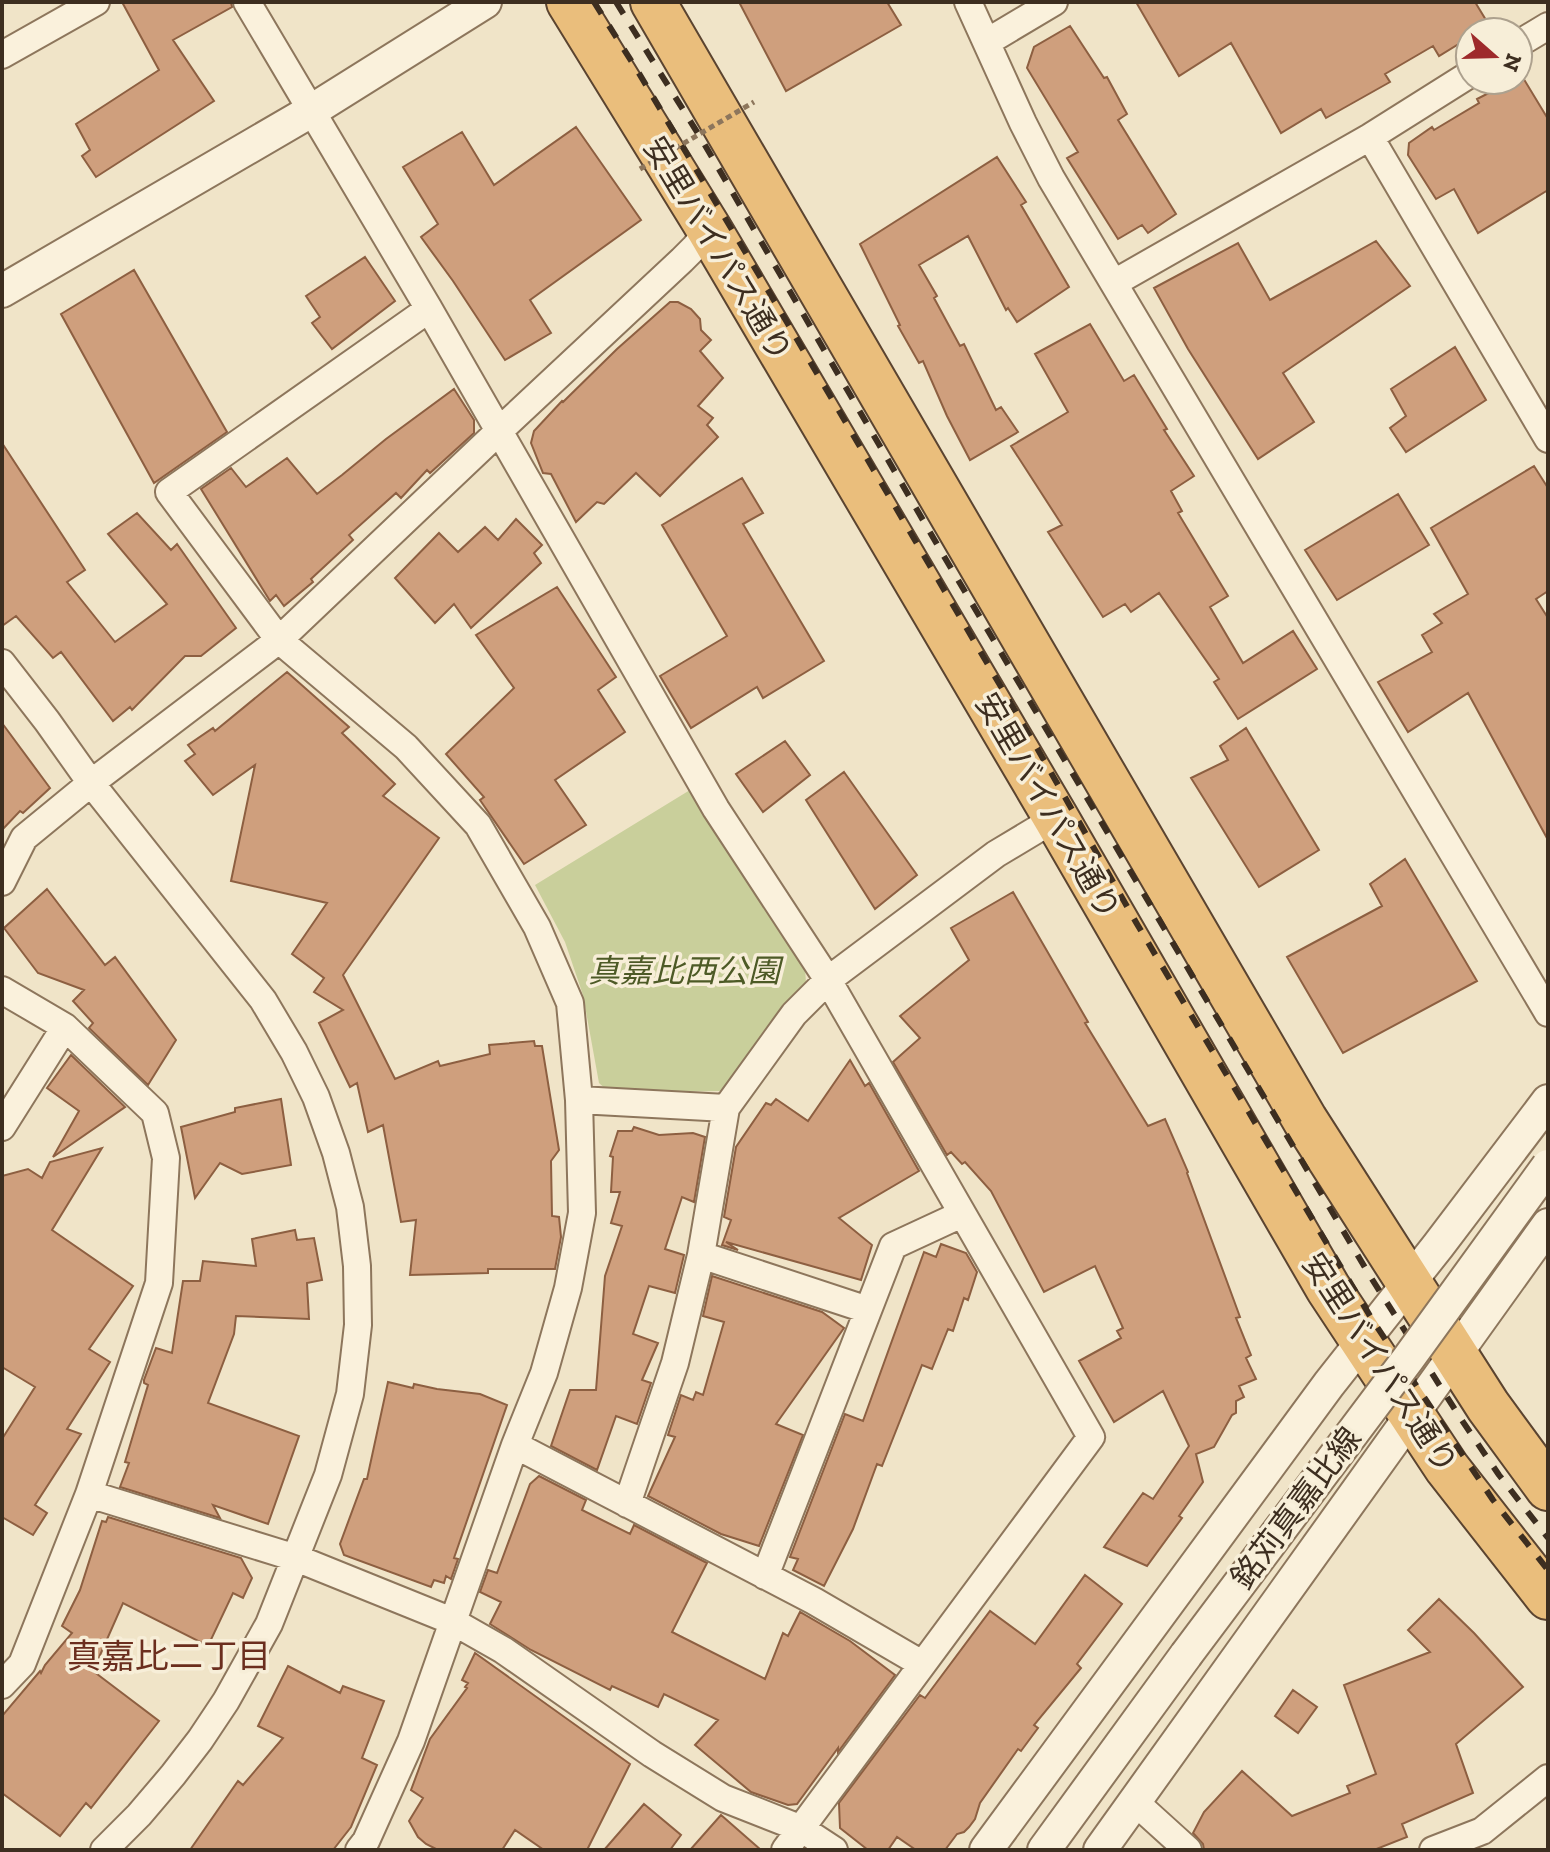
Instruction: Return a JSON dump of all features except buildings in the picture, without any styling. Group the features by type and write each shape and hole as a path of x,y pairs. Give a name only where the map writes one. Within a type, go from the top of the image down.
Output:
{"highway":[{"name":"安里バイパス通り","path":"569,2 709,229 1328,1288 1447,1468 1548,1597"},
{"name":"安里バイパス通り","path":"653,2 1305,1120 1488,1406 1548,1488"}],"street":[{"path":"247,2 429,309 716,809 828,980 1091,1437 785,1850"},
{"path":"2,291 311,111 485,2"},
{"path":"968,2 1051,178 1548,1013"},
{"path":"987,42 1054,2"},
{"path":"2,55 84,5"},
{"path":"1114,283 1370,137 1454,84"},
{"path":"1370,137 1548,439"},
{"path":"2,882 24,838 279,640 682,260 709,229"},
{"path":"369,1847 411,1741 515,1445 544,1373 568,1288 582,1213 579,1100 570,1003 537,927 478,825 406,747 279,640 169,492 429,309"},
{"path":"2,663 91,783 263,1000 294,1052 316,1097 336,1153 350,1207 357,1266 358,1325 350,1394 328,1475 269,1624 226,1701 173,1775 104,1850"},
{"path":"627,1504 675,1363 701,1255 726,1108 794,1014 828,980 996,854 1056,818"},
{"path":"2,990 65,1027 155,1113 166,1158 159,1283 89,1494 22,1664 2,1685"},
{"path":"2,1127 65,1027"},
{"path":"579,1100 726,1108"},
{"path":"986,1850 1313,1406 1548,1101"},
{"name":"銘苅真嘉比線","path":"1044,1850 1548,1166"},
{"path":"765,1576 893,1246 962,1214"},
{"path":"1100,1850 1548,1225"},
{"path":"701,1255 868,1310"},
{"path":"515,1445 814,1601 922,1664"},
{"path":"89,1494 296,1558 452,1621 503,1650 652,1754 723,1798 802,1829 834,1850"},
{"path":"1433,1850 1482,1831 1548,1778"},
{"path":"1135,1802 1188,1850"}],"path":[{"path":"640,169 754,102"}],"green space":[{"name":"真嘉比西公園","path":"690,790 805,968 806,983 734,1082 720,1091 610,1093 599,1083 583,995 565,942 535,885"}],"railway":[{"path":"594,2 778,307 1137,924 1373,1321 1493,1500 1548,1570"},
{"path":"616,2 702,140 945,558 1370,1276 1499,1475 1548,1538"}],"district":[{"name":"真嘉比二丁目","path":"169,1656"}]}
